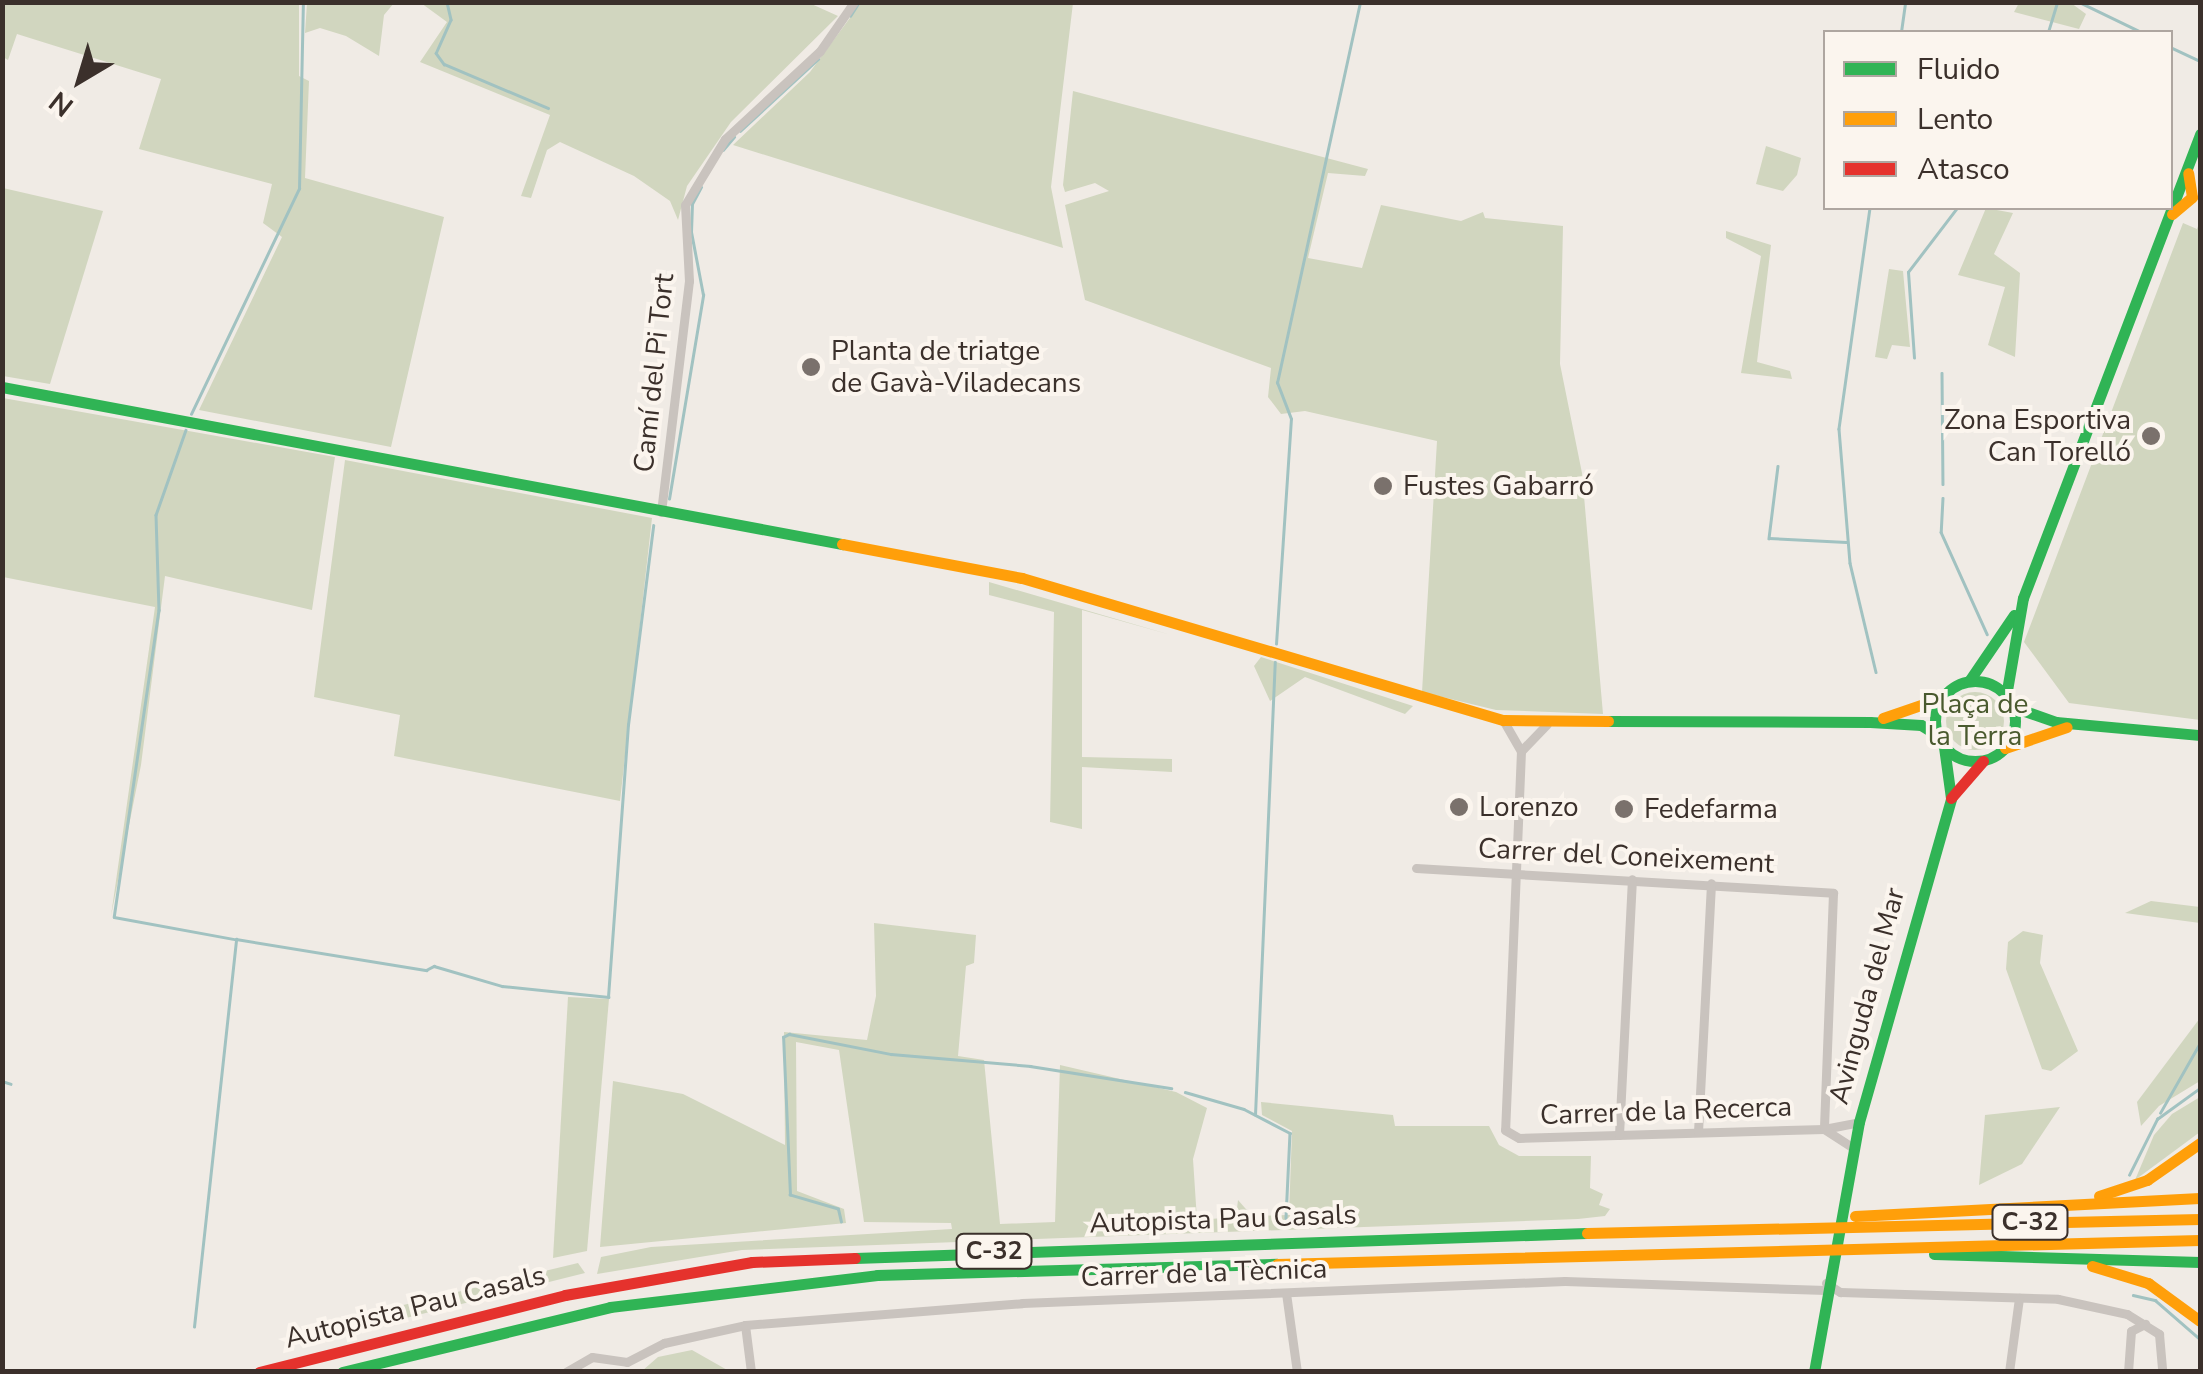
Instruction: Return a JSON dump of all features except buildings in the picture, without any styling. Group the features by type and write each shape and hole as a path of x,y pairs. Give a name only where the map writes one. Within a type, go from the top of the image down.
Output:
{"main road":[{"path":"2173,210 2200,134"},
{"path":"1870,722 1942,698 1969,681 2023,598 2173,210"},
{"path":"2,387 1022,578 1502,720 1547,724 1870,722 1921,726 1937,735 1944,748 1962,759 1982,760 2005,748 2077,724"},
{"path":"2005,748 2014,730 2010,701 2023,598"},
{"path":"1969,681 1990,684 2010,701 2077,724 2200,735"},
{"path":"1937,735 1942,698"},
{"name":"Avinguda del Mar","path":"1944,748 1951,798"},
{"name":"Avinguda del Mar","path":"1814,1372 1826,1287 1859,1122 1951,798 1982,760"},
{"path":"2070,1204 2147,1180 2200,1142"},
{"path":"1859,1221 2200,1198"},
{"name":"Autopista Pau Casals","path":"259,1372 565,1295 752,1262 1798,1226 1819,1222 2200,1220"},
{"name":"Autopista Pau Casals","path":"342,1372 610,1307 877,1275 2200,1240"},
{"path":"1870,1248 2074,1262 2200,1262"},
{"path":"2074,1262 2148,1284 2200,1321"}],"street":[{"name":"Camí del Pi Tort","path":"661,512 689,280 685,204 724,139 820,51 854,2"},
{"path":"1502,720 1520,751 1514,873"},
{"path":"1520,751 1547,724"},
{"name":"Carrer del Coneixement","path":"1416,868 1711,882 1833,893 1824,1129"},
{"name":"Carrer de la Recerca","path":"1514,873 1501,1118 1509,1134 1824,1129 1859,1122"},
{"path":"1619,1135 1632,879"},
{"path":"1698,1132 1711,882"},
{"name":"Carrer de la Recerca","path":"1824,1129 1853,1148"},
{"name":"Carrer de la Tècnica","path":"592,1357 628,1362 664,1344 745,1325 1022,1302 1565,1280 1826,1287 1840,1292 2019,1298 2084,1304 2148,1324"},
{"path":"1286,1293 1296,1372"},
{"path":"2010,1372 2019,1298"},
{"path":"2128,1372 2131,1330 2148,1324 2162,1342 2162,1372"},
{"path":"745,1325 751,1372"},
{"path":"566,1372 592,1357 614,1372"}],"green space":[{"path":"807,2 838,16 731,122 687,186 678,220 670,201 634,176 560,142 547,150 531,198 521,196 550,115 420,62 447,22 421,3"},
{"path":"2,3 299,3 299,76 309,81 305,178 444,217 391,447 199,410 282,237 263,223 272,184 139,149 161,79 17,34 8,60 3,57"},
{"path":"307,3 394,3 384,15 379,56 346,36 320,28 305,33"},
{"path":"861,3 1073,3 1051,187 1063,248 733,145 810,72"},
{"path":"2019,3 2071,3 2086,14 2079,29 2014,12"},
{"path":"1073,91 1368,169 1365,176 1328,173 1308,258 1362,268 1381,205 1461,221 1483,212 1485,218 1563,226 1560,364 1582,473 1603,714 1496,710 1422,692 1437,441 1305,411 1281,414 1268,397 1271,368 1085,300 1065,205 1109,191 1095,183 1065,192"},
{"path":"1766,146 1801,158 1797,175 1783,191 1756,184"},
{"path":"3,188 103,211 50,384 3,376"},
{"path":"1985,210 2013,213 1994,254 2020,273 2015,357 1988,345 2005,287 1958,275"},
{"name":"Zona Esportiva Can Torelló","path":"2200,221 2200,720 2069,703 2024,642 2183,223 2197,229"},
{"path":"1726,231 1771,245 1757,362 1790,371 1792,379 1741,373 1761,256 1726,238"},
{"path":"1889,269 1903,271 1910,347 1892,345 1887,359 1875,357"},
{"path":"3,398 335,457 312,610 165,576 141,765 111,916 155,607 3,577"},
{"path":"345,460 652,518 620,801 394,756 400,715 314,697"},
{"path":"989,582 1171,635 1082,610 1082,757 1172,759 1172,772 1082,767 1082,829 1050,822 1054,612 989,595"},
{"path":"1261,657 1413,706 1405,714 1305,677 1270,701 1254,666"},
{"name":"Plaça de la Terra","path":"1975,692 1996,700 2004,721 1996,742 1975,750 1954,742 1946,721 1954,700"},
{"path":"2151,901 2200,907 2200,923 2125,913"},
{"path":"874,923 976,935 974,963 966,966 958,1056 984,1060 1000,1224 1055,1222 1060,1065 1176,1092 1207,1108 1193,1159 1197,1220 1236,1217 1238,1200 1252,1216 1289,1215 1292,1131 1262,1115 1261,1102 1393,1115 1395,1126 1489,1126 1499,1145 1519,1156 1591,1156 1590,1188 1603,1194 1599,1205 1610,1209 1605,1216 1578,1219 742,1250 597,1274 601,1257 651,1247 952,1229 951,1223 864,1222 839,1050 796,1042 797,1191 844,1209 846,1223 600,1247 613,1081 683,1094 785,1145 784,1032 867,1040 876,996"},
{"path":"2023,931 2043,935 2040,963 2078,1051 2051,1071 2042,1069 2006,969 2008,942"},
{"path":"568,997 609,999 587,1251 553,1258"},
{"path":"2200,1018 2200,1081 2159,1106 2141,1126 2137,1102"},
{"path":"2200,1097 2200,1132 2135,1180 2154,1135 2172,1114"},
{"path":"2060,1107 2022,1164 1979,1185 1985,1115"},
{"path":"578,1263 585,1273 402,1319 391,1308"},
{"path":"692,1350 729,1371 642,1371 658,1357"}],"waterway":[{"path":"191,414 299,189 303,2"},
{"path":"447,2 451,20 436,53 444,64 548,108"},
{"path":"850,16 859,2"},
{"path":"1276,644 1291,419 1277,383 1360,2"},
{"path":"1901,30 1905,2"},
{"path":"2049,30 2057,2"},
{"path":"2079,2 2137,30"},
{"path":"2173,48 2200,61"},
{"path":"740,131 818,59"},
{"path":"723,150 734,137"},
{"path":"669,499 703,295 691,232 692,204 701,187"},
{"path":"1870,210 1839,429 1850,563 1876,672"},
{"path":"1914,358 1908,272 1955,210"},
{"path":"1942,373 1943,484"},
{"path":"186,430 156,515 159,610 114,917 234,939"},
{"path":"1778,466 1769,538 1846,542"},
{"path":"1943,498 1941,532 1987,634"},
{"path":"194,1327 236,939 426,970 434,966 502,986 608,997 628,725 653,526"},
{"path":"1255,1115 1275,662"},
{"path":"841,1222 838,1209 790,1195 783,1037 789,1034 891,1054 1030,1066 1171,1088"},
{"path":"2160,1113 2200,1043"},
{"path":"2,1081 11,1084"},
{"path":"2129,1175 2157,1119 2200,1088"},
{"path":"1185,1092 1244,1109 1290,1133 1286,1218"},
{"path":"2133,1295 2155,1300 2200,1339"}],"traffic: fast":[{"path":"2173,205 2200,134"},
{"path":"2006,696 2023,598 2171,210"},
{"path":"2,387 842,544"},
{"path":"1969,681 2014,615"},
{"path":"1975,681 1990,684 2003,693 2012,706 2015,721 2012,736 2003,749 1990,758 1975,761 1960,758 1947,749 1938,736 1935,721 1938,706 1947,693 1960,684 1975,681"},
{"path":"2013,707 2056,722 2200,735"},
{"path":"1608,721 1870,722 1921,725 1937,735"},
{"path":"1814,1372 1859,1122 1951,798 1944,747"},
{"path":"855,1258 1587,1233"},
{"path":"1934,1254 2200,1262"},
{"path":"342,1372 610,1307 877,1275 1277,1264"}],"traffic: slow":[{"path":"2172,214 2192,197 2188,173"},
{"path":"842,544 1022,578 1503,720 1608,721"},
{"path":"1883,718 1941,698"},
{"path":"2005,748 2067,727"},
{"path":"2099,1196 2147,1180 2200,1143"},
{"path":"1855,1216 2200,1198"},
{"path":"1587,1233 2200,1219"},
{"path":"1277,1264 2200,1240"},
{"path":"2092,1266 2148,1283 2200,1321"}],"traffic: jam":[{"path":"1951,798 1983,761"},
{"path":"259,1372 565,1295 752,1262 855,1258"}],"place":[{"name":"Planta de triatge de Gavà-Viladecans","path":"811,367"},
{"name":"Zona Esportiva Can Torelló","path":"2151,436"},
{"name":"Fustes Gabarró","path":"1383,486"},
{"name":"Lorenzo","path":"1459,807"},
{"name":"Fedefarma","path":"1624,809"}]}
